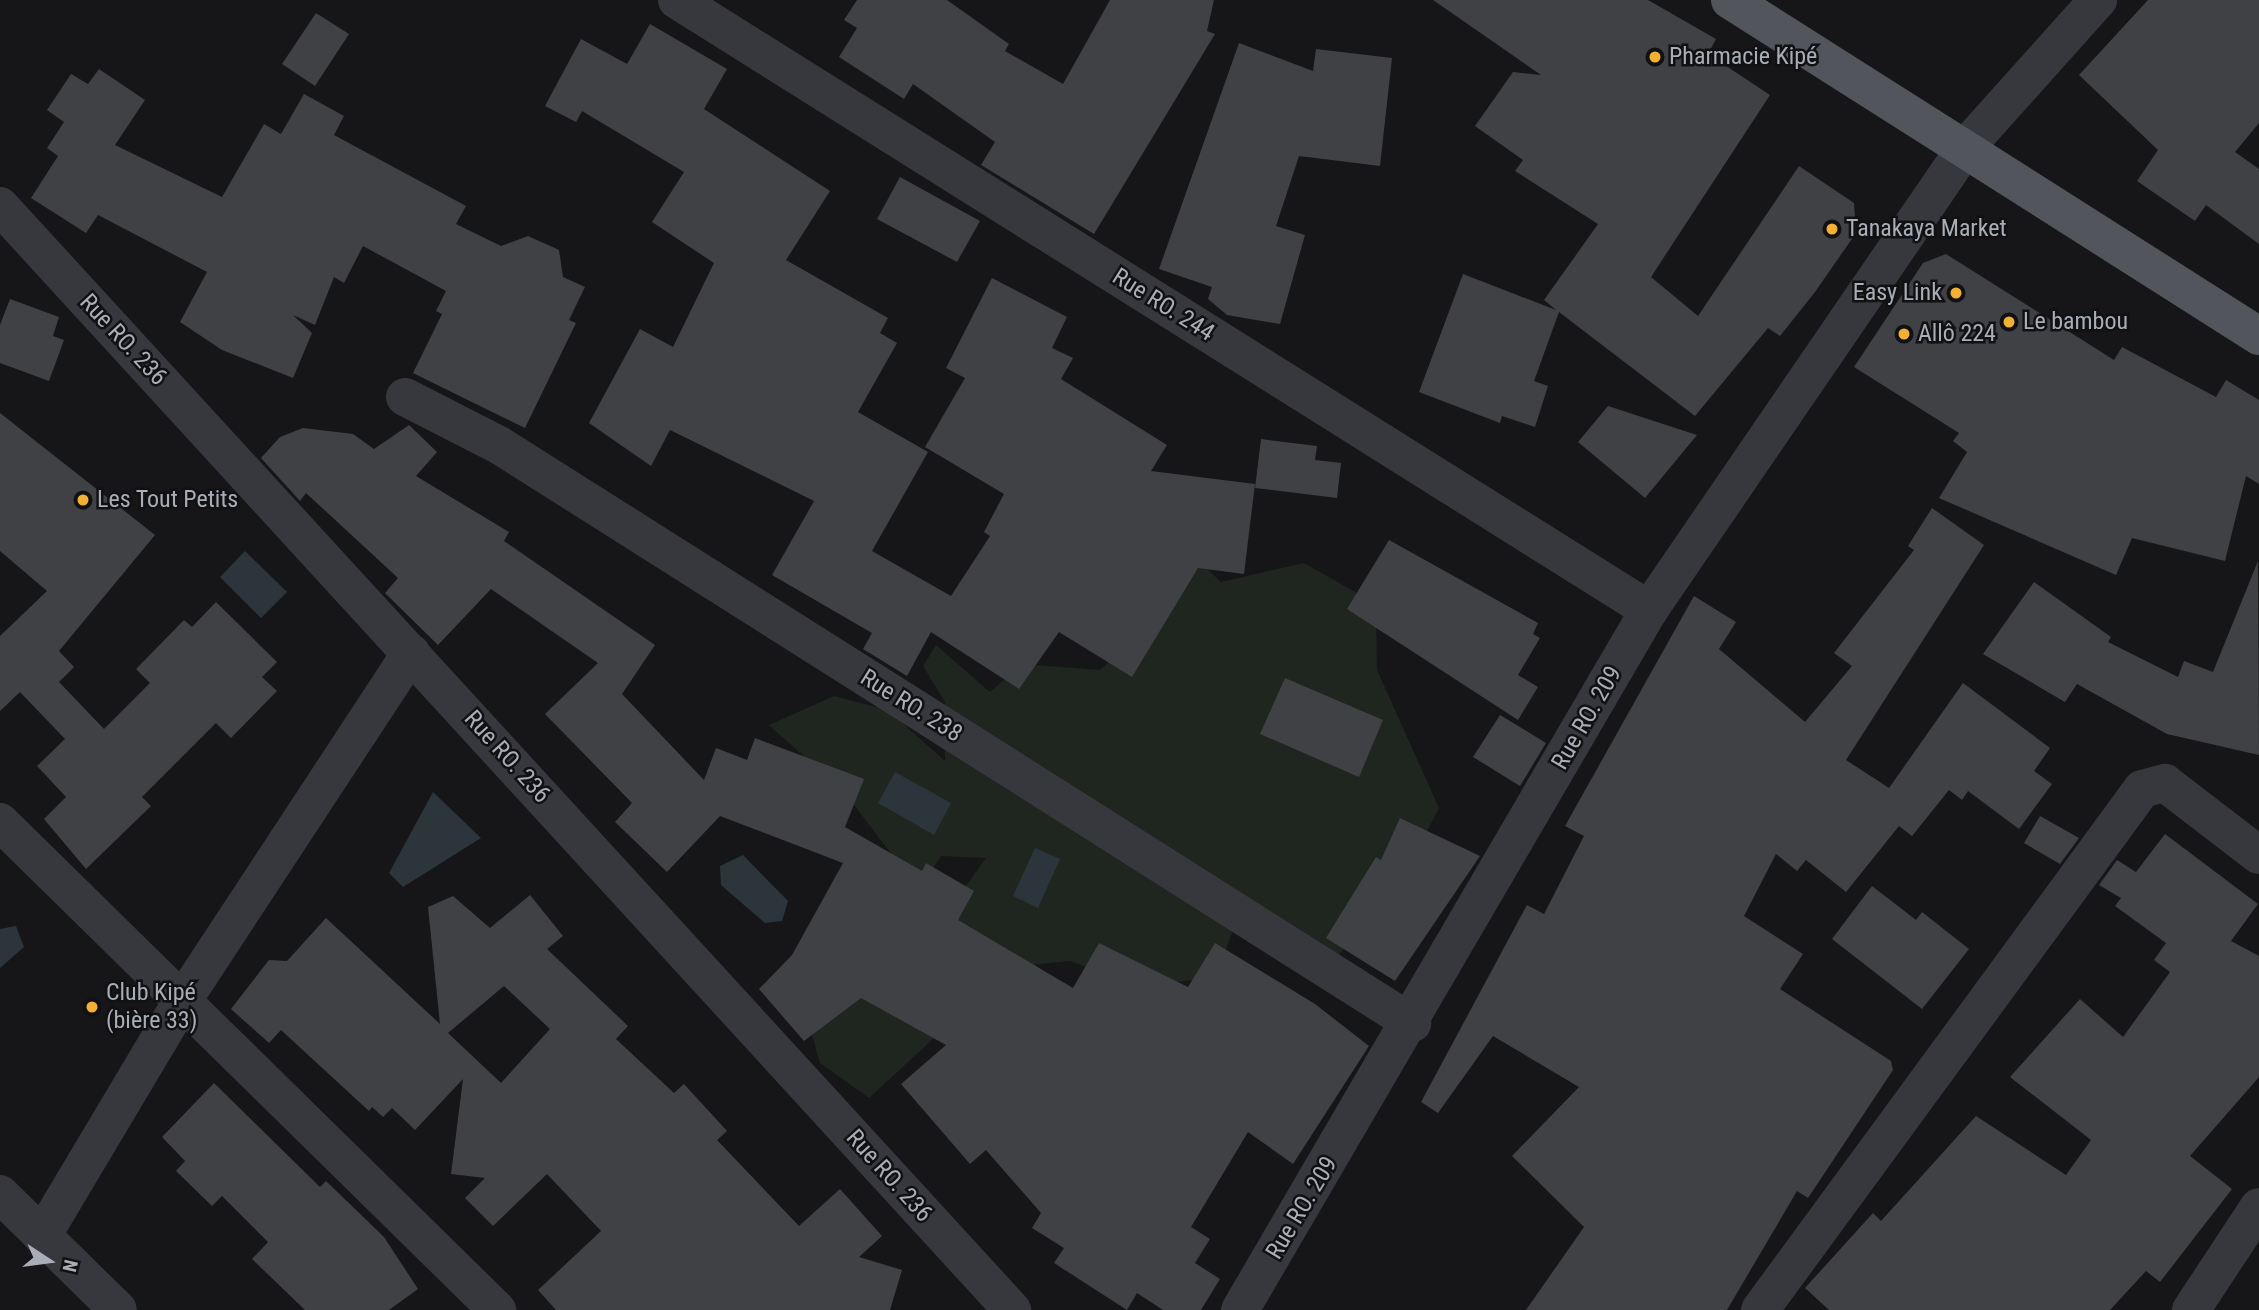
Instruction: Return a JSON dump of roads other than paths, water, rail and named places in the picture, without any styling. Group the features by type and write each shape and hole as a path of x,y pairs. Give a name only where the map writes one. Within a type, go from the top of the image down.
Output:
{"main road":[{"path":"1749,5 2259,337"}],"street":[{"name":"Rue RO. 244","path":"677,0 1649,610"},
{"name":"Rue RO. 209","path":"1240,1310 1412,1023 1649,610 1966,147 2098,0"},
{"name":"Rue RO. 236","path":"0,206 1012,1310"},
{"name":"Rue RO. 238","path":"405,397 499,445 1412,1023"},
{"path":"42,1236 181,1003 411,653"},
{"path":"1760,1310 2142,789 2165,783 2259,855"},
{"path":"0,822 181,1003 497,1310"},
{"path":"0,1194 118,1310"},
{"path":"2191,1310 2259,1207"}],"place":[{"name":"Pharmacie Kipé","path":"1655,57"},
{"name":"Tanakaya Market","path":"1832,229"},
{"name":"Easy Link","path":"1956,293"},
{"name":"Le bambou","path":"2009,322"},
{"name":"Allô 224","path":"1904,334"},
{"name":"Les Tout Petits","path":"83,500"},
{"name":"Club Kipé (bière 33)","path":"92,1007"}]}
